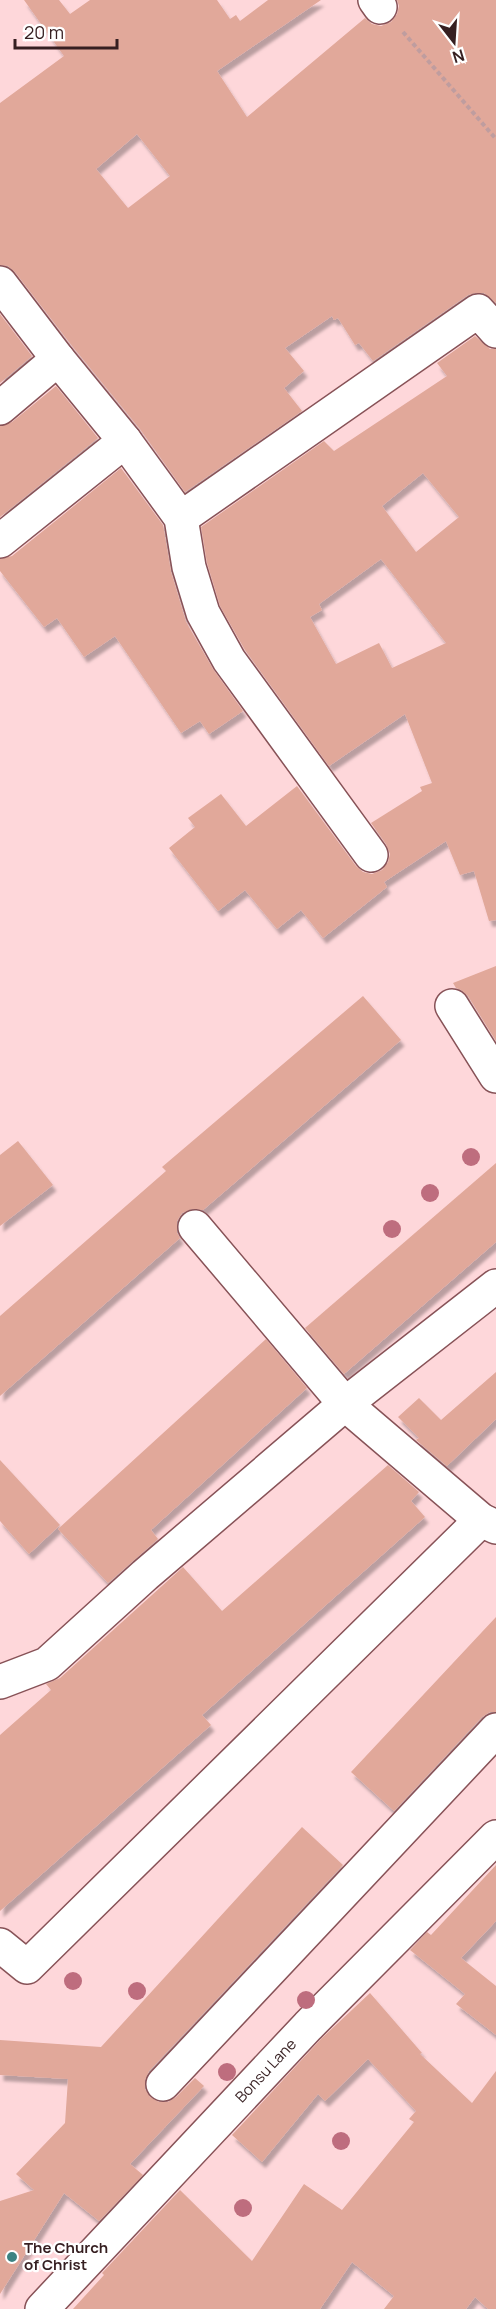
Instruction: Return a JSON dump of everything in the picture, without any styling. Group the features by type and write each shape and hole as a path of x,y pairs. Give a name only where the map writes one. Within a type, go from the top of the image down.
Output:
{"street":[{"path":"0,283 125,441 181,518 189,567 203,613 229,660 370,855"},
{"path":"181,518 487,321"},
{"path":"0,408 58,359"},
{"path":"0,541 125,441"},
{"path":"452,1006 496,1076"},
{"path":"0,1945 27,1967 488,1523 345,1404 195,1227"},
{"path":"0,1682 47,1664 146,1575 345,1404 496,1286"},
{"path":"163,2084 496,1730"},
{"name":"Bonsu Lane","path":"42,2309 308,2026 496,1837"}],"path":[{"path":"378,3 496,139"}],"building":[{"path":"24,0 59,0 70,14 90,0 217,0 230,19 236,15 240,21 268,0 321,0 217,71 247,117 365,18 372,24 381,26 391,22 397,14 399,6 397,0 496,0 496,303 484,293 468,295 373,361 359,343 355,345 338,318 334,320 332,316 285,348 304,371 284,388 302,411 185,492 140,429 15,272 8,266 0,265 0,103 64,56","holes":["137,134 170,176 128,208 96,169"]},
{"path":"0,314 32,356 0,383"},
{"path":"475,336 490,349 496,349 496,920 489,921 474,871 460,875 446,841 384,882 387,887 323,938 301,910 277,929 245,890 218,911 169,848 195,827 188,818 221,794 246,826 297,786 356,866 363,872 372,874 382,870 390,854 386,844 371,823 422,791 420,787 432,783 405,714 329,766 245,650 220,606 207,563 201,527 324,441 334,451 447,376 437,363","holes":["423,473 459,517 416,552 382,506","381,559 446,643 392,668 379,643 336,664 310,617 322,610 319,604"]},
{"path":"56,386 98,438 0,517 0,426 12,422"},
{"path":"121,468 163,525 171,572 186,622 213,669 243,711 209,734 200,721 181,733 115,636 84,657 57,618 44,627 0,571 0,559 12,556"},
{"path":"496,966 496,1041 468,996 456,988 453,983"},
{"path":"363,996 401,1040 203,1210 192,1209 182,1213 177,1221 177,1233 180,1238 0,1396 0,1316 166,1171 162,1167"},
{"path":"18,1141 53,1185 0,1226 0,1155"},
{"path":"496,1163 496,1242 344,1374 305,1328"},
{"path":"266,1339 307,1388 151,1530 158,1539 108,1583 58,1529"},
{"path":"496,1372 496,1419 447,1466 416,1440 419,1438 398,1417 419,1398 441,1420"},
{"path":"0,1460 60,1525 29,1554 0,1521"},
{"path":"388,1465 419,1492 411,1501 425,1517 202,1715 211,1725 0,1911 0,1735 51,1690 46,1684 60,1678 183,1567 222,1611"},
{"path":"496,1617 496,1712 490,1712 482,1717 394,1811 351,1772"},
{"path":"302,1827 343,1865 149,2071 145,2080 145,2089 150,2097 159,2102 168,2102 176,2097 195,2078 204,2086 130,2164 143,2175 99,2221 64,2193 0,2294 0,2201 34,2190 16,2174 65,2123 68,2079 0,2075 0,2040 101,2047"},
{"path":"496,1865 496,1921 461,1958 496,1986 496,2035 456,2004 465,1994 410,1950 427,1932 431,1935"},
{"path":"370,1993 422,2053 420,2054 472,2103 496,2071 496,2309 488,2309 475,2297 466,2309 384,2309 394,2296 352,2262 320,2309 73,2309 104,2275 102,2273 180,2190 252,2261 304,2184 342,2210 414,2122 409,2119 416,2111 368,2059 325,2101 318,2094 262,2162 232,2135 321,2039"}],"place":[{"name":"The Church of Christ","path":"12,2257"}]}
